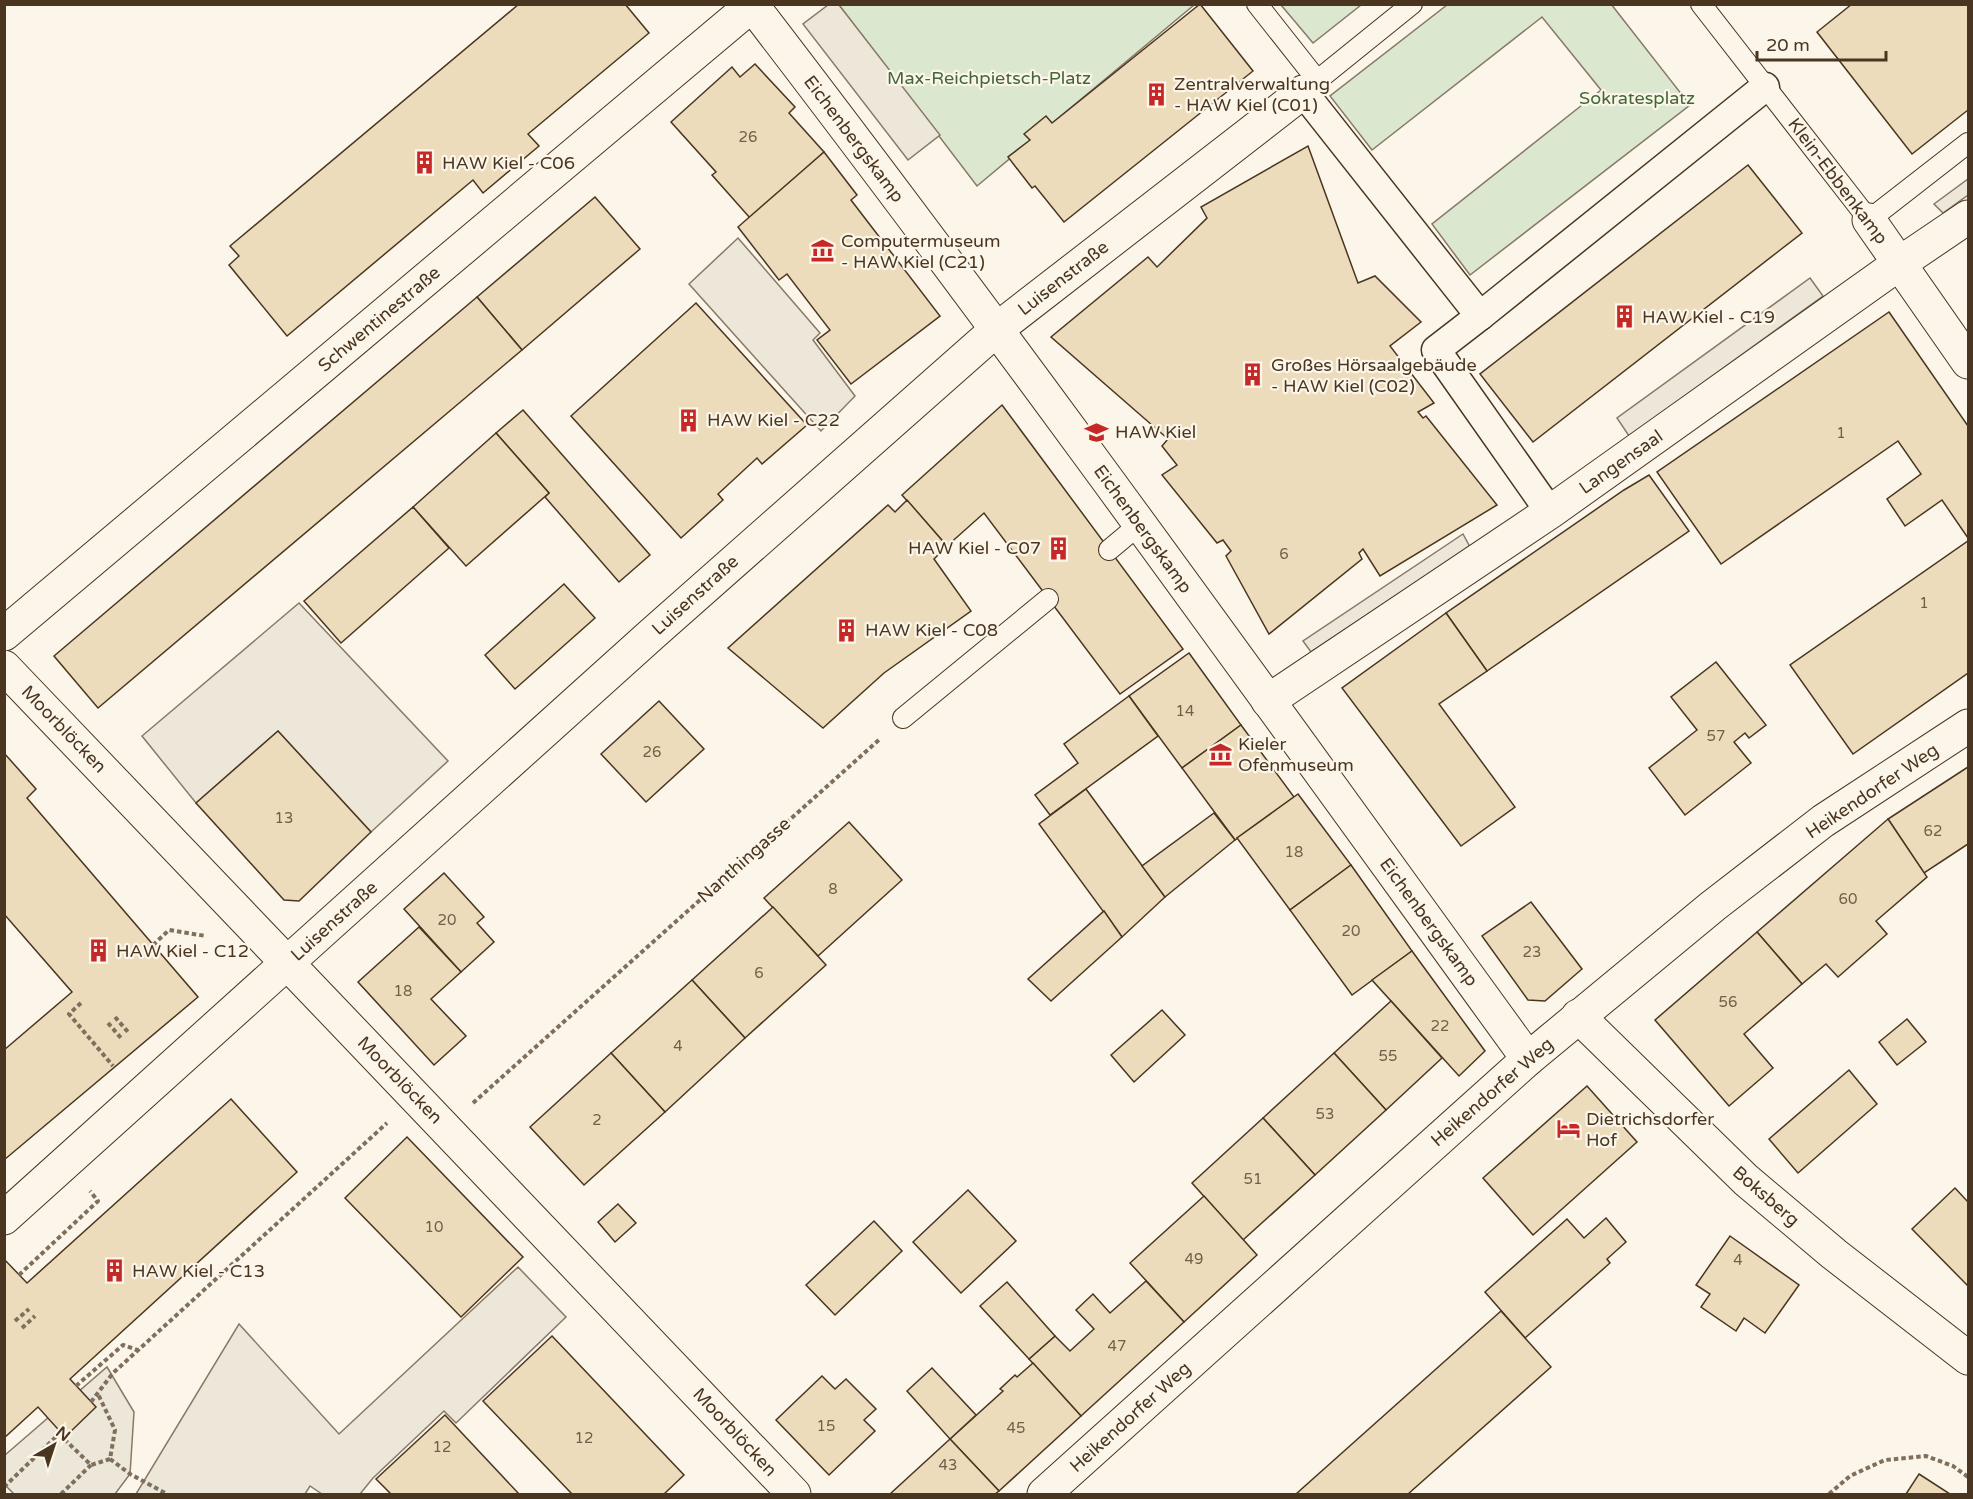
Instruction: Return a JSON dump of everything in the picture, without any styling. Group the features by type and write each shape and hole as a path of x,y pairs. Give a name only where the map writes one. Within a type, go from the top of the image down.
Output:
{"street":[{"name":"Eichenbergskamp","path":"752,5 850,132 1140,524 1528,1059"},
{"name":"Schwentinestraße","path":"4,634 752,5"},
{"path":"1310,86 1480,316"},
{"name":"Luisenstraße","path":"4,1218 686,603 996,330 1310,86"},
{"path":"1550,512 1436,351 1765,87"},
{"name":"Langensaal","path":"1268,701 1550,512 1968,217"},
{"name":"Klein-Ebbenkamp","path":"1869,220 1968,362"},
{"name":"Moorblöcken","path":"4,666 794,1494"},
{"name":"Heikendorfer Weg","path":"1061,1489 1528,1059 1578,1016 1713,906 1823,821 1968,726"},
{"name":"Boksberg","path":"1578,1016 1746,1179 1833,1254 1968,1358"}],"lane":[{"path":"1257,4 1310,86"},
{"name":"Luisenstraße","path":"1310,86 1412,4"},
{"name":"Klein-Ebbenkamp","path":"1701,4 1869,220"},
{"path":"1869,220 1968,143"},
{"path":"1109,550 1140,524"},
{"path":"903,718 1048,599"}],"path":[{"name":"Nanthingasse","path":"446,1128 903,718"},
{"path":"81,1003 69,1014 139,1097"},
{"path":"115,1017 128,1032"},
{"path":"108,1023 121,1038"},
{"path":"91,1402 113,1373 416,1097"},
{"path":"19,1275 98,1201 86,1185"},
{"path":"22,1328 35,1316"},
{"path":"76,1386 123,1345 138,1350"},
{"path":"98,1394 115,1430 110,1459"},
{"path":"4,1486 60,1433 90,1465"},
{"path":"1829,1494 1850,1476 1885,1460 1926,1456 1953,1466 1968,1477"},
{"path":"60,1494 90,1465 110,1459"},
{"path":"110,1459 130,1474 167,1494"}],"green space":[{"name":"Sokratesplatz","path":"1611,4 1690,105 1470,275 1432,224 1601,90 1542,17 1372,150 1330,96 1447,5"},
{"name":"Max-Reichpietsch-Platz","path":"839,5 1194,5 977,186"},
{"path":"1281,5 1361,5 1313,43"}],"shaded area":[{"path":"828,5 839,5 940,135 908,160 803,24"},
{"path":"1968,179 1968,195 1943,213 1934,204"},
{"path":"738,238 820,333 813,340 855,396 821,431 689,284"},
{"path":"1810,278 1823,296 1629,436 1617,418"},
{"path":"1463,534 1470,547 1311,652 1303,641"},
{"path":"299,603 448,761 371,832 278,731 196,803 142,736"},
{"path":"518,1267 566,1317 456,1423 444,1411 373,1478 360,1494 322,1494 310,1486 305,1494 136,1494 239,1324 339,1434"},
{"path":"107,1367 134,1412 130,1474 115,1494 14,1494 5,1485 5,1455"}],"building":[{"name":"HAW Kiel - C06","path":"519,4 625,4 649,33 528,134 539,146 483,193 473,180 287,336 229,265 239,256 230,246"},
{"name":"Zentralverwaltung - HAW Kiel (C01)","path":"1200,4 1253,71 1064,222 1035,186 1032,188 1008,157 1030,140 1024,134 1046,116 1052,123"},
{"path":"1852,4 1968,4 1968,110 1912,154 1817,32"},
{"path":"755,64 795,107 789,113 824,152 750,218 712,175 716,172 671,122 732,67 740,77"},
{"name":"Großes Hörsaalgebäude - HAW Kiel (C02)","path":"1308,146 1358,283 1375,276 1421,322 1390,346 1434,403 1418,412 1423,418 1426,416 1497,505 1380,576 1363,549 1359,553 1362,559 1269,634 1226,556 1231,551 1223,540 1217,543 1162,475 1177,465 1162,446 1168,439 1051,337 1148,257 1157,267 1207,218 1201,207"},
{"name":"Computermuseum - HAW Kiel (C21)","path":"824,152 857,195 851,200 940,316 851,384 817,340 830,330 787,274 779,280 738,227"},
{"name":"HAW Kiel - C19","path":"1748,165 1802,233 1533,442 1480,374"},
{"path":"595,197 640,249 522,350 477,297"},
{"path":"477,297 522,350 98,708 54,656"},
{"name":"HAW Kiel - C22","path":"696,303 807,425 762,464 757,458 718,494 723,500 681,538 571,416"},
{"path":"1889,312 1968,426 1968,538 1942,500 1905,526 1887,499 1921,474 1898,441 1721,564 1657,472"},
{"name":"HAW Kiel - C07","path":"1002,405 1183,649 1120,694 984,513 947,546 902,495"},
{"path":"523,410 650,555 619,582 545,497 549,493 496,433"},
{"path":"496,433 549,493 466,566 413,507"},
{"path":"1649,475 1689,531 1487,671 1446,613"},
{"name":"HAW Kiel - C08","path":"907,500 947,546 934,559 971,611 884,673 823,728 728,648 888,505 895,512"},
{"path":"413,507 449,548 341,643 304,601"},
{"path":"1968,541 1968,673 1853,754 1790,665"},
{"path":"564,584 595,618 515,689 485,655"},
{"path":"1446,613 1487,671 1439,704 1515,807 1461,846 1342,688"},
{"path":"1189,653 1241,725 1182,768 1129,696"},
{"path":"1716,662 1766,725 1749,738 1745,733 1734,742 1751,763 1685,815 1649,768 1697,730 1671,697"},
{"path":"1129,696 1158,736 1050,815 1035,795 1078,763 1064,744"},
{"path":"659,701 704,749 646,802 601,754"},
{"path":"1241,725 1294,797 1235,840 1182,768"},
{"path":"278,731 371,832 299,901 284,900 196,803"},
{"name":"HAW Kiel - C12","path":"4,753 36,789 27,798 198,997 4,1160 4,1050 72,992 4,914"},
{"path":"1968,767 1968,844 1924,873 1888,819"},
{"path":"1086,789 1165,897 1122,937 1039,824"},
{"path":"1298,794 1351,865 1290,910 1237,838"},
{"path":"1214,813 1235,840 1165,897 1142,866"},
{"path":"1888,819 1927,877 1876,921 1887,934 1838,977 1826,964 1802,984 1757,932"},
{"path":"849,822 902,880 818,956 764,898"},
{"path":"1351,865 1412,951 1352,995 1290,910"},
{"path":"444,873 484,917 477,923 494,942 461,972 404,909"},
{"path":"1531,902 1582,969 1545,1001 1528,1000 1482,936"},
{"path":"773,907 826,965 745,1038 692,980"},
{"path":"1104,911 1122,937 1051,1001 1028,979"},
{"path":"419,927 461,972 431,999 466,1036 434,1065 358,982"},
{"path":"1757,932 1802,984 1744,1034 1773,1068 1729,1106 1655,1020"},
{"path":"1412,951 1485,1051 1459,1076 1372,980"},
{"path":"692,980 745,1038 665,1112 611,1053"},
{"path":"1391,1001 1442,1058 1386,1110 1334,1053"},
{"path":"1162,1010 1185,1035 1134,1082 1111,1055"},
{"path":"1907,1019 1926,1042 1897,1065 1879,1042"},
{"path":"611,1053 665,1112 584,1185 530,1127"},
{"path":"1334,1053 1386,1110 1315,1175 1263,1118"},
{"path":"1849,1070 1877,1104 1798,1173 1769,1139"},
{"path":"1587,1086 1637,1142 1533,1235 1483,1178"},
{"name":"HAW Kiel - C13","path":"231,1099 297,1172 70,1379 96,1407 65,1437 38,1407 4,1438 4,1259 27,1283"},
{"path":"1263,1118 1315,1175 1243,1240 1192,1183"},
{"path":"407,1137 523,1257 461,1317 345,1198"},
{"path":"1955,1188 1968,1202 1967,1285 1912,1229"},
{"path":"968,1190 1016,1241 961,1293 913,1242"},
{"path":"1204,1196 1257,1255 1184,1322 1130,1263"},
{"path":"618,1204 636,1223 615,1242 598,1222"},
{"path":"1606,1218 1626,1242 1607,1259 1610,1263 1525,1338 1485,1292 1567,1219 1584,1238"},
{"path":"874,1221 902,1251 835,1315 806,1285"},
{"path":"1730,1236 1799,1285 1765,1333 1744,1318 1736,1331 1701,1307 1710,1294 1696,1285"},
{"path":"1146,1281 1184,1322 1081,1416 1029,1359 1055,1336 1070,1351 1094,1329 1076,1310 1093,1294 1110,1313"},
{"path":"1007,1282 1055,1336 1029,1359 980,1306"},
{"path":"1501,1311 1551,1367 1408,1494 1296,1494"},
{"path":"552,1336 684,1475 664,1494 572,1494 483,1401"},
{"path":"1033,1363 1081,1416 999,1491 950,1439 1003,1391 1000,1389 1015,1375 1017,1377"},
{"path":"932,1368 976,1415 950,1439 907,1391"},
{"path":"822,1376 835,1389 846,1379 876,1409 864,1420 875,1431 829,1475 776,1420"},
{"path":"445,1415 519,1494 391,1494 376,1479"},
{"path":"950,1439 999,1491 995,1494 890,1494"},
{"path":"1919,1474 1950,1494 1906,1494"}],"place":[{"name":"Zentralverwaltung - HAW Kiel (C01)","path":"1156,94"},
{"name":"HAW Kiel - C06","path":"424,163"},
{"name":"Computermuseum - HAW Kiel (C21)","path":"823,251"},
{"name":"HAW Kiel - C19","path":"1624,317"},
{"name":"Großes Hörsaalgebäude - HAW Kiel (C02)","path":"1253,375"},
{"name":"HAW Kiel - C22","path":"689,420"},
{"name":"HAW Kiel","path":"1097,432"},
{"name":"HAW Kiel - C07","path":"1059,548"},
{"name":"HAW Kiel - C08","path":"847,630"},
{"name":"Kieler Ofenmuseum","path":"1220,754"},
{"name":"HAW Kiel - C12","path":"98,951"},
{"name":"Dietrichsdorfer Hof","path":"1568,1129"},
{"name":"HAW Kiel - C13","path":"114,1271"}]}
